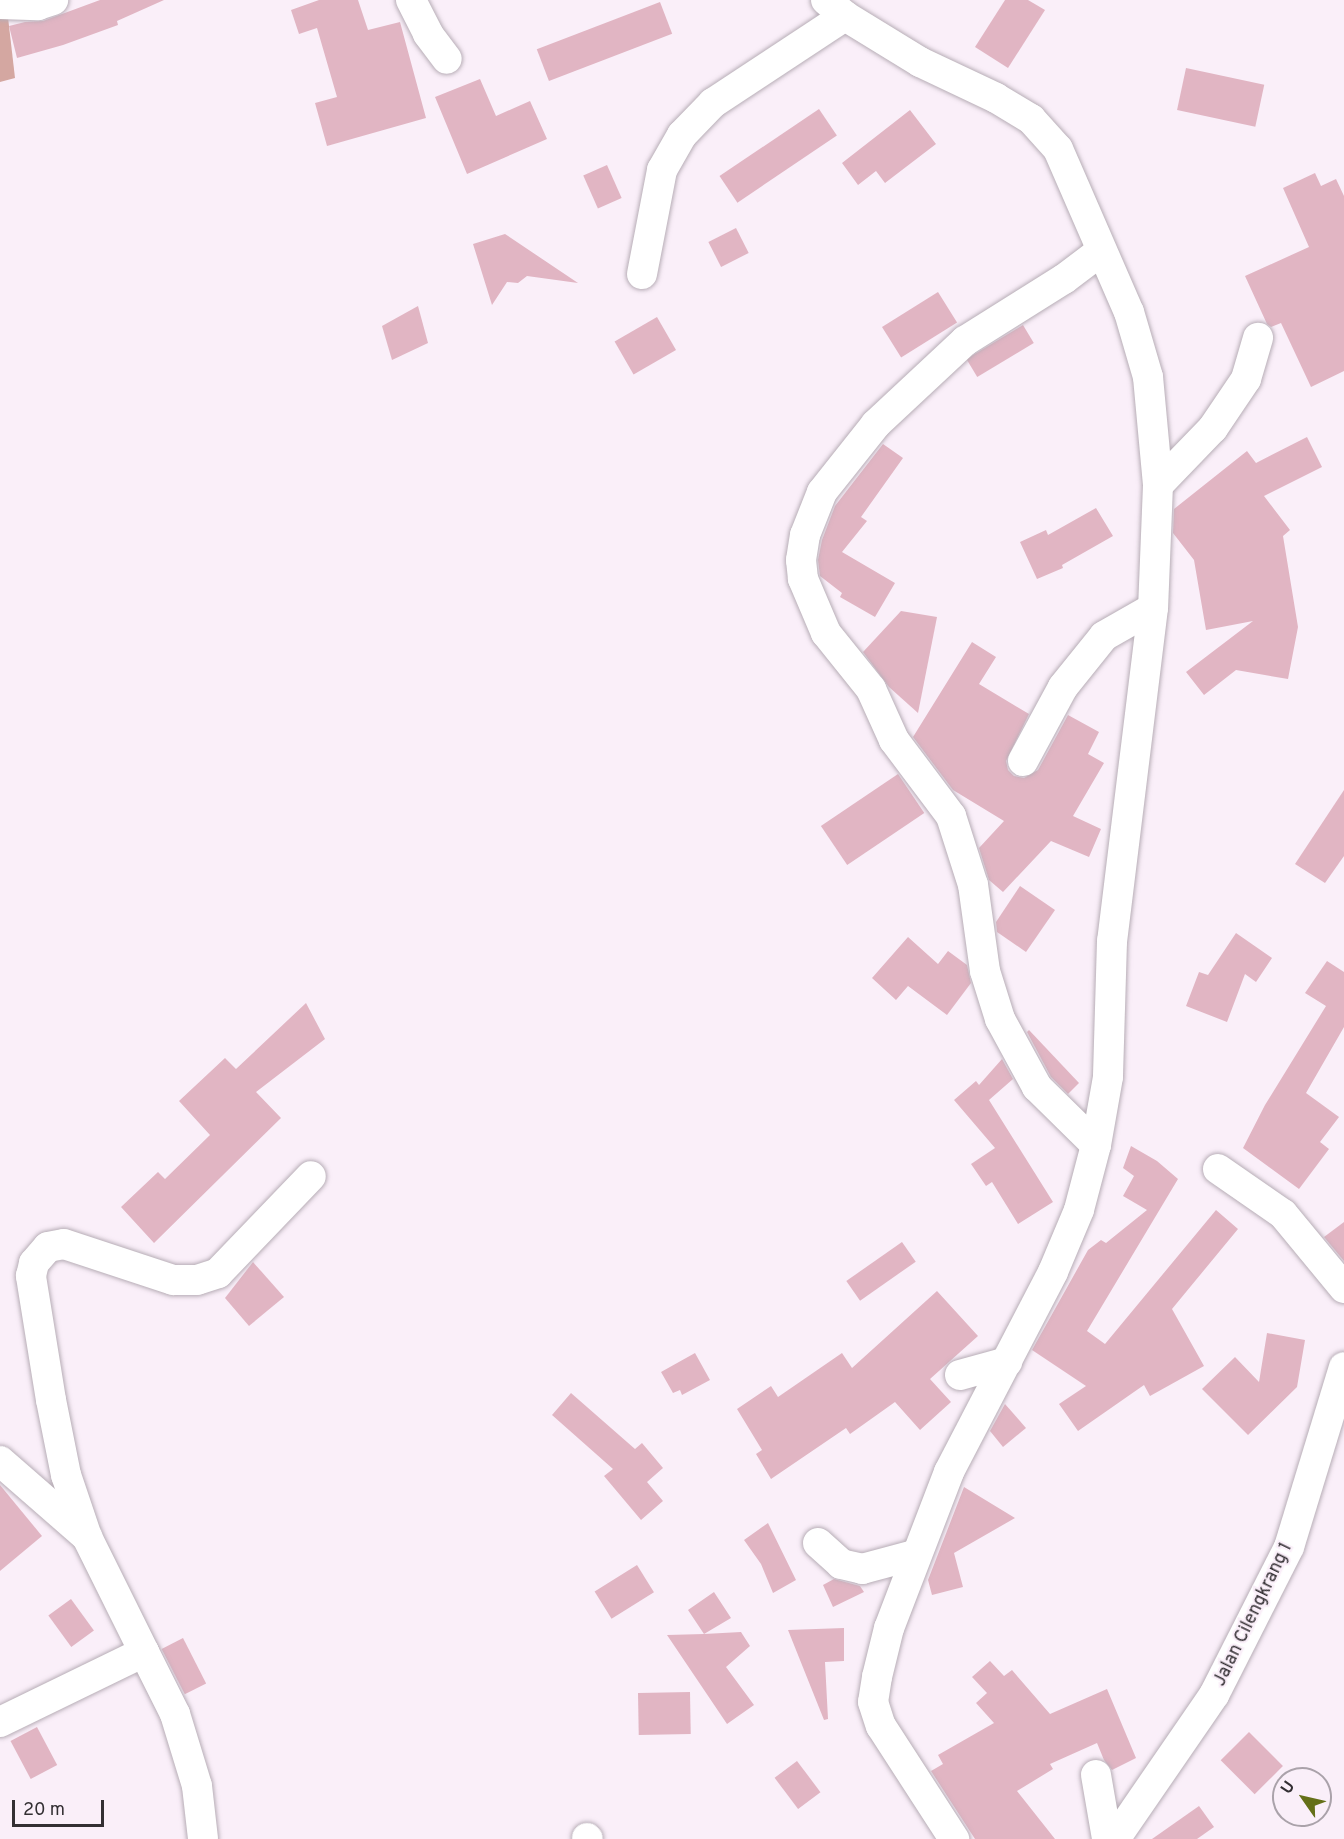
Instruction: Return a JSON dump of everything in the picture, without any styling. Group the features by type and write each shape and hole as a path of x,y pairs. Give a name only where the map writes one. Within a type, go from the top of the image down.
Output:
{"street":[{"path":"0,4 38,5 52,0"},
{"path":"411,0 428,34 447,59"},
{"path":"642,274 662,170 682,135 713,103 836,8 920,62 996,98 1031,119 1058,149 1129,312 1148,377 1158,485 1154,608 1112,941 1108,1077 1096,1145 1079,1210 1053,1272 1008,1362 948,1472 914,1556 889,1628 873,1702 881,1726 954,1839"},
{"path":"1096,1145 1037,1087 1000,1019 985,971 973,885 951,816 894,740 871,688 826,633 803,579 801,560 805,535 822,492 876,424 966,341 1064,279 1101,251"},
{"path":"1158,485 1214,428 1246,379 1258,338"},
{"path":"1023,761 1063,687 1104,636 1154,608"},
{"path":"1218,1169 1283,1214 1344,1288"},
{"path":"203,1839 197,1786 175,1714 87,1537 66,1475 31,1276 34,1263 48,1247 64,1244 173,1280 218,1273 311,1176"},
{"path":"960,1375 1008,1362"},
{"name":"Jalan Cilengkrang 1","path":"1114,1839 1215,1695 1289,1547 1344,1367"},
{"path":"0,1461 87,1537"},
{"path":"818,1543 841,1564 862,1569 914,1556"},
{"path":"0,1722 144,1652"},
{"path":"1096,1775 1107,1839"}],"shaded area":[{"path":"0,0 6,0 15,78 0,82"}],"building":[{"path":"100,0 164,0 117,21 118,25 63,45 17,58 9,26 43,21"},
{"path":"319,0 358,0 368,30 400,22 426,118 327,146 315,103 337,97 317,28 299,34 291,10"},
{"path":"1005,0 1028,0 1045,10 1008,68 975,47"},
{"path":"660,2 672,34 549,81 537,49"},
{"path":"1186,68 1264,85 1255,127 1177,110"},
{"path":"480,79 496,116 530,101 547,139 467,174 435,97"},
{"path":"819,109 837,136 737,203 720,176"},
{"path":"910,110 936,144 885,183 876,171 858,185 842,163"},
{"path":"607,165 622,198 598,208 583,176"},
{"path":"1315,173 1321,186 1336,179 1344,196 1344,371 1311,387 1281,323 1271,327 1267,324 1245,276 1309,247 1283,188"},
{"path":"736,228 749,253 721,267 708,242"},
{"path":"505,234 578,283 527,276 518,283 507,282 492,305 473,244"},
{"path":"938,292 957,323 901,358 882,327"},
{"path":"418,306 428,343 392,360 382,326"},
{"path":"657,317 676,350 634,374 615,342"},
{"path":"1023,325 1034,343 977,377 966,359"},
{"path":"1307,437 1322,467 1264,496 1290,530 1283,536 1298,627 1288,679 1236,670 1204,695 1186,672 1253,621 1206,630 1194,560 1173,533 1174,509 1247,451 1256,463"},
{"path":"883,444 903,458 861,517 867,521 842,552 895,583 875,617 840,597 842,593 820,576 818,560 822,540 835,506"},
{"path":"1096,508 1113,536 1062,565 1063,568 1037,579 1020,542 1046,530 1048,535"},
{"path":"901,611 937,617 918,713 889,687 863,652"},
{"path":"972,642 996,657 979,684 1029,714 1006,761 1008,770 1014,776 1024,778 1038,770 1068,715 1099,732 1088,754 1104,763 1073,816 1101,829 1089,857 1051,841 1003,892 989,880 979,848 1004,821 953,790 913,737"},
{"path":"898,774 924,813 847,865 821,826"},
{"path":"1344,790 1344,856 1325,883 1295,864"},
{"path":"1020,886 1055,910 1026,952 997,932 996,922"},
{"path":"1236,933 1272,958 1256,982 1245,974 1227,1022 1186,1006 1199,972 1208,975"},
{"path":"908,937 938,964 948,951 967,965 971,983 947,1015 908,986 896,1000 872,978"},
{"path":"1327,961 1344,972 1344,1027 1306,1093 1339,1117 1320,1142 1329,1149 1299,1189 1243,1148 1265,1105 1326,1006 1305,993"},
{"path":"306,1003 325,1039 256,1092 281,1118 154,1243 121,1207 158,1172 165,1179 210,1135 179,1101 225,1058 236,1069"},
{"path":"1029,1030 1079,1083 1068,1094 1051,1077 1027,1032"},
{"path":"1002,1059 1013,1079 989,1100 1053,1202 1018,1224 992,1182 986,1186 971,1164 995,1148 954,1100 976,1081 979,1085"},
{"path":"1131,1146 1157,1161 1178,1179 1087,1331 1105,1344 1216,1210 1238,1229 1172,1309 1204,1366 1150,1396 1144,1385 1078,1431 1059,1404 1086,1386 1032,1350 1088,1250 1101,1240 1106,1243 1147,1210 1123,1196 1134,1176 1123,1168"},
{"path":"1344,1222 1344,1261 1324,1237"},
{"path":"902,1242 916,1262 860,1301 846,1281"},
{"path":"253,1262 284,1297 249,1326 225,1298"},
{"path":"937,1291 978,1336 930,1379 951,1402 920,1430 895,1402 850,1434 846,1428 771,1479 756,1454 762,1450 737,1409 771,1386 778,1397 842,1353 852,1368"},
{"path":"1267,1333 1305,1340 1297,1387 1248,1435 1202,1389 1235,1357 1259,1382"},
{"path":"695,1353 710,1380 682,1395 680,1390 673,1393 661,1372"},
{"path":"571,1393 635,1449 642,1443 663,1468 647,1482 663,1501 641,1520 604,1476 613,1469 552,1415"},
{"path":"1005,1404 1026,1428 1003,1447 990,1431"},
{"path":"0,1485 42,1536 0,1571"},
{"path":"964,1487 1015,1518 954,1553 963,1587 932,1595 928,1580"},
{"path":"768,1523 796,1580 773,1593 761,1564 744,1540"},
{"path":"637,1565 654,1592 612,1619 595,1591"},
{"path":"834,1579 860,1586 864,1592 833,1607 823,1585"},
{"path":"714,1592 731,1618 704,1634 688,1610"},
{"path":"71,1599 94,1631 71,1647 48,1615"},
{"path":"844,1628 844,1661 825,1662 828,1719 824,1720 788,1630"},
{"path":"741,1632 750,1646 726,1667 754,1705 727,1724 667,1635"},
{"path":"183,1638 206,1683 185,1694 162,1649"},
{"path":"990,1661 1004,1676 1012,1670 1050,1714 1107,1689 1136,1758 1112,1770 1104,1760 1097,1743 1050,1764 1053,1769 1017,1791 1055,1839 975,1839 931,1771 943,1764 938,1755 994,1723 976,1703 987,1693 972,1677"},
{"path":"690,1692 691,1734 639,1735 638,1693"},
{"path":"37,1727 57,1765 31,1779 11,1741"},
{"path":"1249,1732 1283,1766 1272,1767 1272,1777 1255,1794 1221,1760"},
{"path":"797,1761 820,1792 798,1809 775,1778"},
{"path":"1199,1806 1214,1827 1197,1839 1152,1839"}]}
